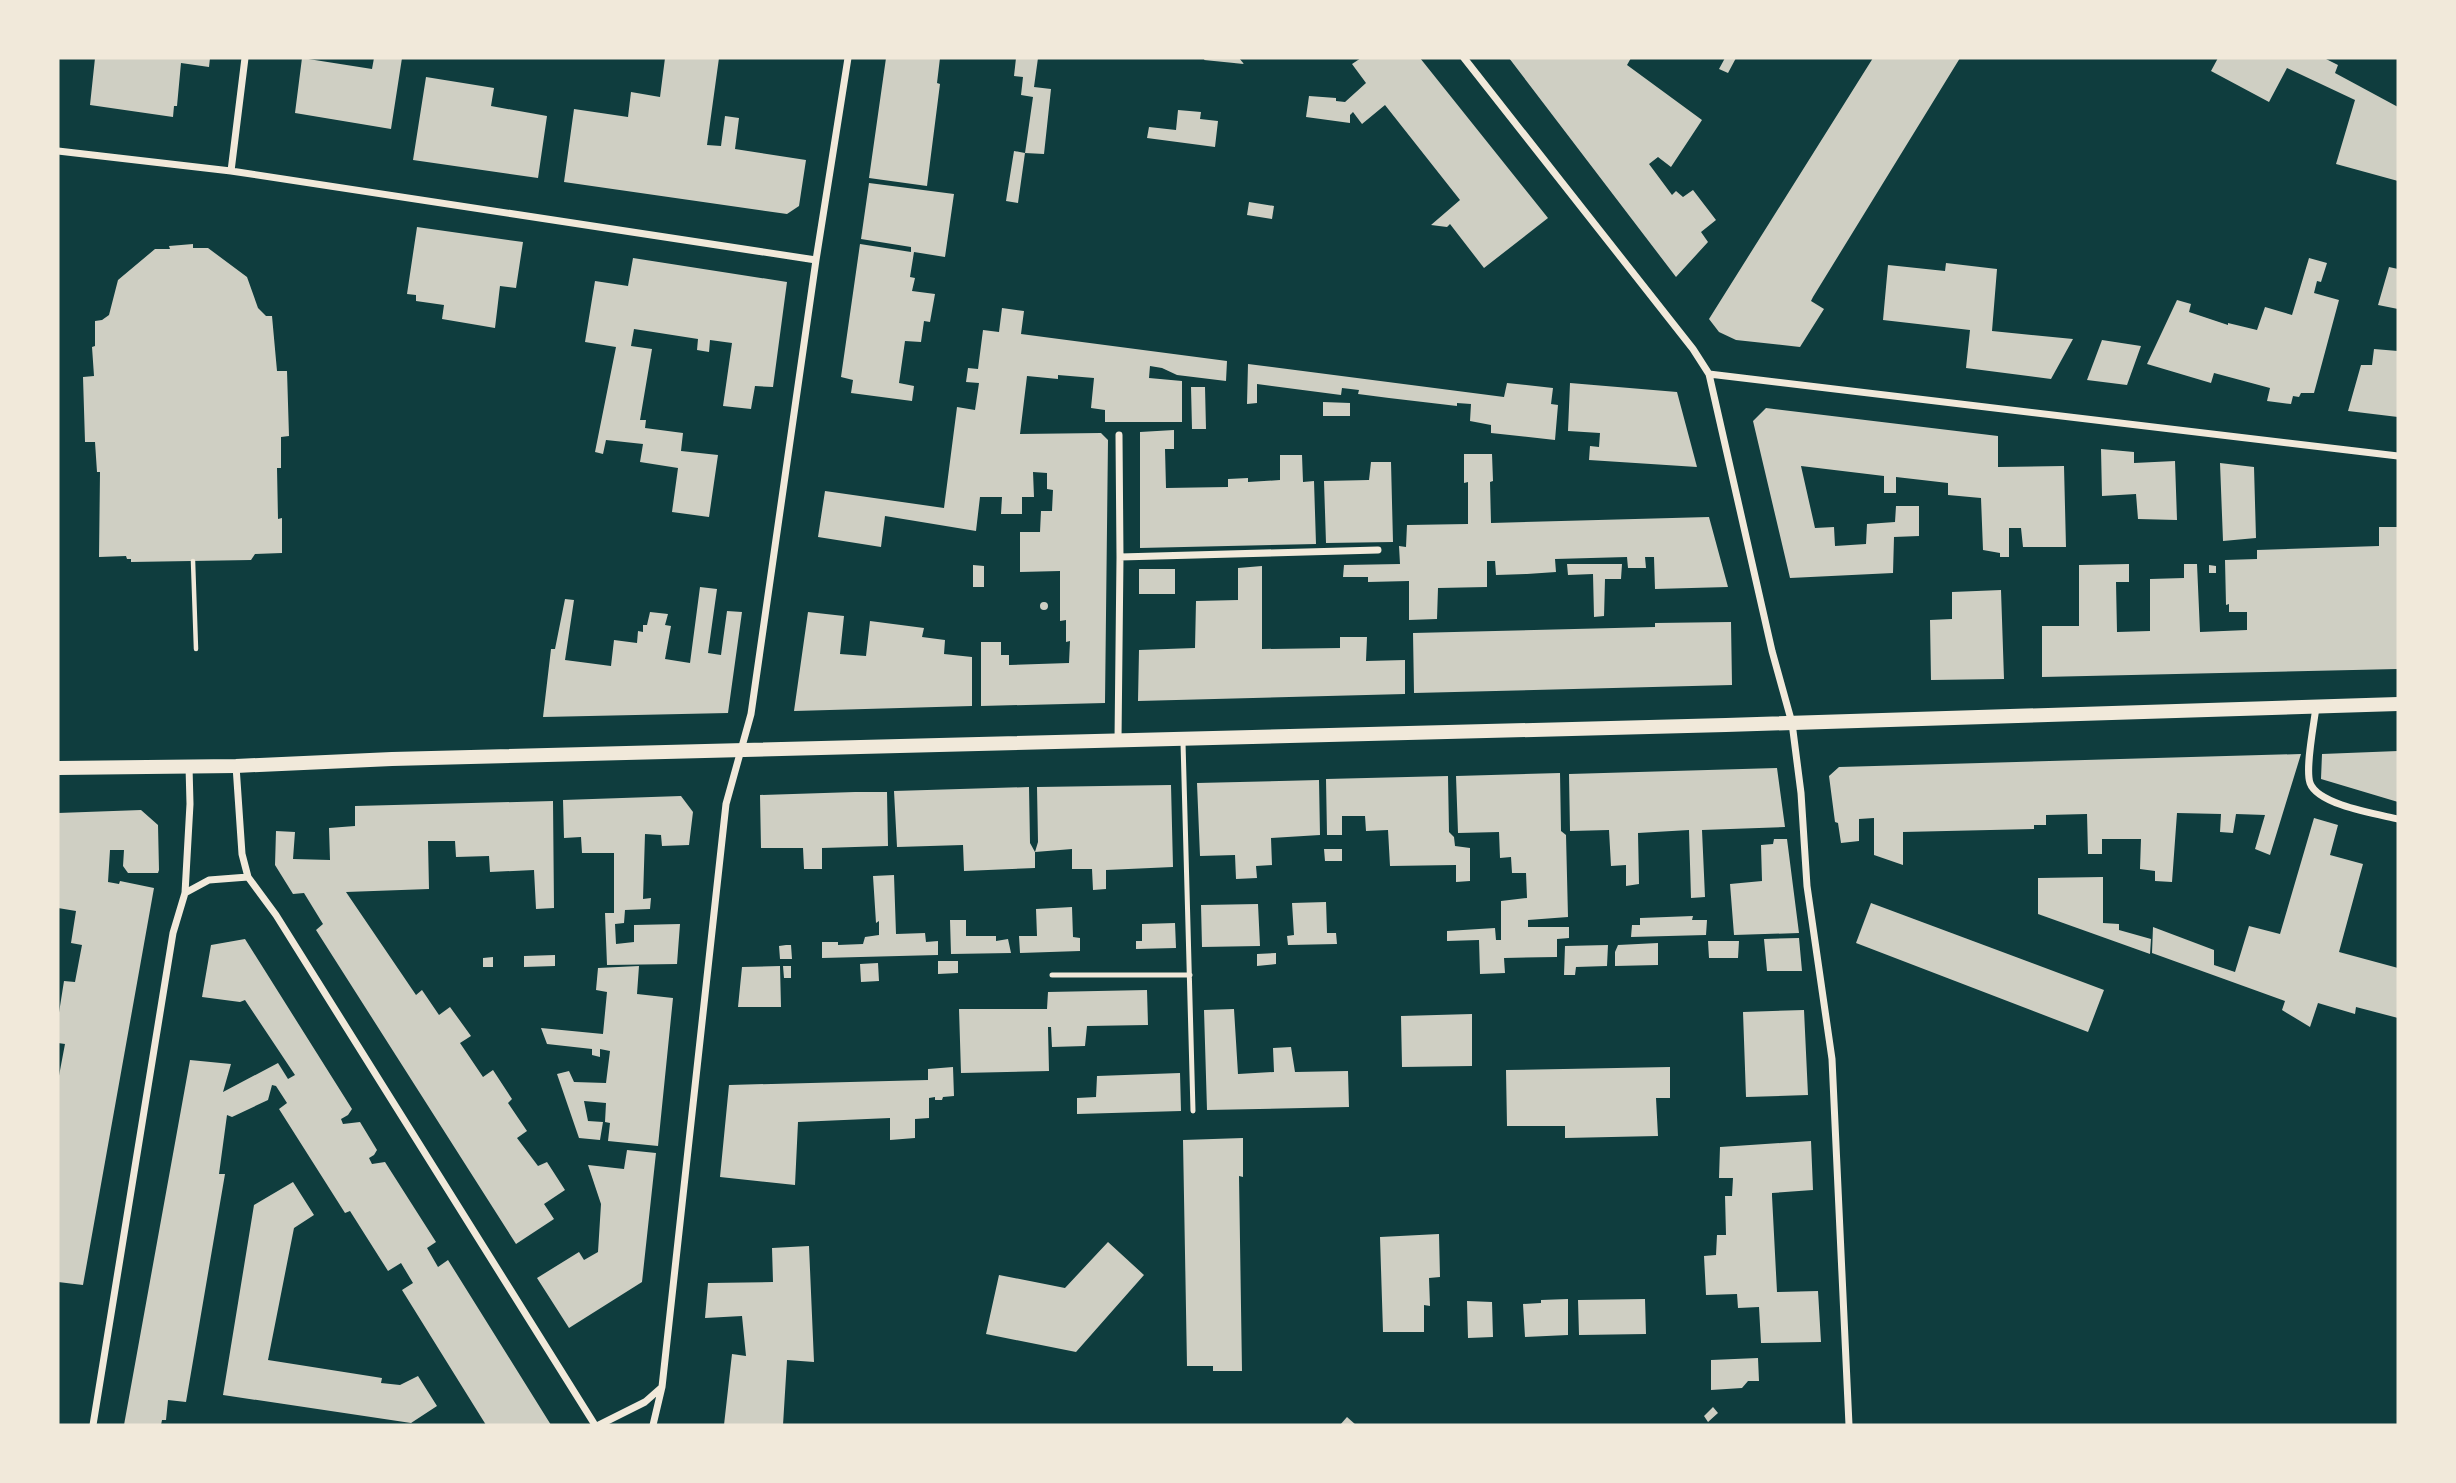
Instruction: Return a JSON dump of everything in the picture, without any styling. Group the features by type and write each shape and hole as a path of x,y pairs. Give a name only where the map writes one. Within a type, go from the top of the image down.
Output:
{"main road":[{"path":"58,768 236,766 283,762 1792,723 2398,704"}],"street":[{"path":"231,171 245,58"},
{"path":"653,1425 662,1387 726,804 751,714 816,260 848,58"},
{"path":"1464,58 1693,349 1709,374 1772,651 1792,723 1801,793 1807,886 1832,1059 1849,1425"},
{"path":"58,151 231,171 816,260"},
{"path":"1709,374 2398,456"},
{"path":"1118,435 1118,741"},
{"path":"1120,557 1378,550"},
{"path":"2316,707 2310,783 2328,799 2398,819"},
{"path":"93,1425 173,933 185,894 190,804 189,766"},
{"path":"236,766 242,854 248,877 284,927 597,1425 645,1402 662,1387"},
{"path":"185,894 209,880 248,877"}],"lane":[{"path":"1183,739 1193,1111"},
{"path":"1052,975 1190,975"}],"path":[{"path":"193,561 196,649"}],"building":[{"path":"95,58 210,58 209,67 181,63 177,106 174,106 173,117 90,105"},
{"path":"302,58 372,69 374,58 402,58 391,129 295,113"},
{"path":"665,58 719,58 707,145 721,146 725,116 739,118 735,149 806,160 799,206 787,214 564,182 574,109 628,117 631,92 660,97"},
{"path":"886,58 940,58 937,83 940,84 927,186 869,178"},
{"path":"1016,58 1038,58 1034,87 1051,89 1044,154 1025,153 1033,97 1021,95 1023,77 1014,76"},
{"path":"1239,58 1244,64 1204,60"},
{"path":"1361,58 1420,58 1548,218 1484,268 1450,224 1447,227 1431,225 1460,200 1385,105 1362,124 1353,112 1350,115 1350,123 1306,117 1309,96 1336,98 1336,101 1345,102 1366,83 1352,64"},
{"path":"1509,58 1631,58 1627,65 1702,120 1671,167 1658,157 1649,164 1672,195 1676,191 1683,197 1693,190 1716,220 1701,232 1708,242 1676,277"},
{"path":"1725,58 1736,58 1728,73 1719,69"},
{"path":"1873,58 1960,58 1813,297 1811,301 1824,309 1800,347 1736,340 1719,332 1709,319"},
{"path":"2218,58 2324,58 2338,65 2335,73 2398,107 2398,181 2336,164 2355,100 2287,68 2269,102 2211,71"},
{"path":"426,77 494,88 491,106 547,116 538,178 413,160"},
{"path":"1178,110 1201,112 1200,119 1218,121 1215,147 1147,138 1149,127 1176,130"},
{"path":"1014,151 1025,153 1018,203 1006,201"},
{"path":"869,183 954,194 945,257 914,252 910,277 915,278 912,291 935,294 930,322 924,321 921,342 905,341 899,383 914,386 912,401 851,393 853,380 841,377 860,244 911,252 911,247 861,239"},
{"path":"1249,202 1274,206 1272,219 1247,215"},
{"path":"417,227 523,242 516,288 500,286 495,328 442,319 444,305 416,301 416,295 407,294"},
{"path":"193,244 193,248 208,248 247,277 258,308 266,316 272,316 277,371 287,371 289,436 281,437 281,468 277,468 282,553 255,554 251,560 131,562 126,556 99,557 100,472 97,472 95,442 85,442 83,377 94,376 92,347 95,346 95,321 109,315 118,280 155,249"},
{"path":"633,258 787,282 773,387 755,386 751,409 723,406 732,343 710,340 709,352 697,350 698,339 634,329 631,346 652,349 640,420 646,420 645,428 683,433 681,451 718,455 709,517 672,512 678,468 640,462 643,444 606,440 603,454 595,452 616,347 585,342 595,281 628,286"},
{"path":"2309,258 2327,263 2314,293 2339,300 2314,393 2293,396 2291,404 2267,401 2270,388 2214,373 2211,383 2147,364 2177,300 2191,304 2189,312 2228,325 2257,330 2265,307 2292,315"},
{"path":"1946,263 1997,269 1992,331 2073,339 2051,379 1966,368 1970,330 1883,320 1888,265 1945,271"},
{"path":"2389,267 2398,269 2398,309 2378,305"},
{"path":"1002,308 1024,311 1021,334 1227,361 1226,381 1177,375 1150,366 1149,378 1182,381 1182,422 1105,422 1105,410 1091,408 1094,378 1027,376 1020,434 1101,433 1108,440 1105,703 981,706 981,642 1001,642 1001,655 1009,655 1009,665 1069,663 1070,641 1066,642 1066,620 1060,621 1060,571 1020,572 1020,532 1040,532 1041,511 1052,511 1053,490 1047,489 1047,473 1033,472 1034,497 1022,497 1022,514 1001,514 1002,497 980,497 976,531 885,516 881,547 818,537 825,491 944,508 957,407 975,410 979,383 966,382 968,368 978,369 983,330 999,332"},
{"path":"2102,340 2141,346 2127,385 2087,380"},
{"path":"2374,349 2398,351 2398,417 2348,411 2361,365 2372,365"},
{"path":"1248,364 1504,397 1507,383 1553,388 1551,404 1558,405 1555,440 1491,433 1491,425 1470,421 1471,404 1457,403 1457,406 1389,398 1358,394 1359,390 1342,388 1341,395 1257,384 1257,403 1247,404"},
{"path":"1570,383 1677,392 1697,467 1589,460 1590,446 1599,447 1600,433 1568,431"},
{"path":"1191,387 1205,387 1206,429 1192,429"},
{"path":"1323,402 1350,403 1350,416 1323,416"},
{"path":"1766,408 1998,436 1998,467 2064,466 2066,547 2023,547 2021,528 2009,528 2009,557 2000,557 2000,553 1983,550 1981,498 1948,495 1948,483 1896,477 1896,493 1884,493 1884,476 1801,466 1815,528 1834,527 1835,546 1866,544 1867,524 1895,522 1896,506 1919,506 1919,536 1894,537 1893,573 1790,578 1753,421"},
{"path":"1174,430 1174,449 1165,449 1166,488 1228,487 1228,479 1248,478 1248,482 1280,480 1280,455 1302,455 1303,482 1314,481 1316,544 1140,548 1140,432"},
{"path":"2101,449 2134,452 2134,463 2175,461 2177,520 2138,519 2136,494 2102,496"},
{"path":"1464,454 1492,454 1491,523 1709,517 1728,587 1655,589 1654,557 1645,557 1646,568 1628,568 1627,557 1555,559 1556,572 1496,575 1495,561 1487,561 1487,587 1438,588 1437,619 1409,620 1409,581 1368,582 1368,577 1343,577 1344,565 1400,564 1399,546 1406,547 1407,525 1468,524 1468,482 1464,483"},
{"path":"1371,462 1391,462 1393,542 1326,543 1324,481 1369,480"},
{"path":"2220,463 2254,467 2256,538 2223,541"},
{"path":"2379,527 2398,527 2398,669 2042,677 2042,626 2079,626 2079,565 2129,564 2129,582 2116,582 2117,632 2150,631 2150,579 2184,578 2184,564 2197,564 2200,632 2247,630 2247,612 2229,612 2229,604 2226,605 2225,560 2257,559 2257,550 2379,546"},
{"path":"1567,564 1622,564 1621,579 1605,579 1604,616 1594,617 1593,574 1568,575"},
{"path":"973,565 984,566 984,587 973,587"},
{"path":"2209,565 2216,566 2216,573 2209,573"},
{"path":"1262,566 1262,649 1340,648 1340,637 1367,637 1366,661 1405,660 1405,694 1138,701 1139,650 1195,648 1196,601 1238,600 1238,568"},
{"path":"1139,569 1175,569 1175,594 1139,594"},
{"path":"700,587 717,589 708,653 721,655 727,611 742,612 728,713 543,717 551,649 555,649 565,599 574,600 565,660 611,666 614,640 637,643 638,631 643,632 643,625 647,625 650,612 668,614 665,625 671,626 665,659 690,663"},
{"path":"2001,590 2004,679 1931,680 1930,620 1952,619 1952,592"},
{"path":"1044,602 1048,606 1044,610 1040,606"},
{"path":"808,612 844,616 840,654 866,656 870,621 924,628 922,637 945,640 944,654 972,657 972,706 794,711"},
{"path":"1731,622 1732,685 1414,693 1413,633 1655,627 1655,623"},
{"path":"2398,751 2398,802 2321,779 2322,754"},
{"path":"2301,754 2270,855 2255,849 2265,815 2236,814 2233,833 2220,832 2221,814 2177,813 2172,882 2155,881 2155,871 2140,869 2141,839 2102,839 2102,854 2088,854 2087,814 2046,815 2046,825 2034,825 2034,829 1903,832 1903,865 1874,855 1874,818 1859,819 1859,841 1841,843 1838,823 1835,822 1829,776 1839,767"},
{"path":"1777,768 1785,827 1702,830 1705,897 1691,898 1689,830 1638,833 1639,884 1626,886 1626,865 1611,866 1609,830 1570,831 1569,774"},
{"path":"1560,773 1561,831 1566,835 1568,917 1528,920 1528,927 1569,927 1569,938 1557,939 1557,957 1504,958 1505,973 1480,974 1479,940 1447,941 1447,931 1495,928 1496,940 1501,940 1501,901 1527,898 1526,873 1512,873 1511,857 1500,858 1499,832 1458,833 1456,776"},
{"path":"1448,776 1449,832 1454,837 1455,846 1470,848 1470,881 1456,882 1456,865 1390,866 1388,830 1366,831 1365,816 1342,816 1342,835 1327,835 1326,779"},
{"path":"1319,780 1320,835 1271,838 1272,865 1256,866 1257,878 1236,879 1235,855 1200,856 1197,783"},
{"path":"1171,785 1173,867 1106,870 1106,889 1093,890 1092,869 1072,869 1072,849 1035,852 1038,842 1037,787"},
{"path":"1029,787 1030,843 1035,852 1035,868 964,871 963,845 897,847 894,791"},
{"path":"887,792 888,846 822,848 822,869 804,869 803,848 761,848 760,795"},
{"path":"681,796 693,812 689,845 662,846 661,835 645,834 643,899 651,898 650,909 625,910 624,923 615,924 616,944 634,942 634,925 680,924 677,964 607,965 605,913 614,913 614,853 582,853 581,837 564,838 563,800"},
{"path":"553,801 554,908 536,909 534,870 490,872 489,856 456,857 455,841 428,841 429,889 346,892 416,995 422,990 439,1015 450,1007 471,1036 460,1043 483,1077 493,1070 512,1099 508,1103 527,1131 517,1138 538,1166 547,1162 565,1190 544,1204 554,1219 516,1244 316,930 323,924 304,893 293,894 275,865 276,831 295,832 293,859 330,860 329,828 355,826 355,806"},
{"path":"141,810 158,825 159,870 158,873 128,873 123,866 124,850 110,850 108,882 119,884 120,881 154,888 83,1285 58,1282 58,1081 65,1044 58,1043 58,1019 64,981 75,982 82,945 71,943 76,911 58,908 58,813"},
{"path":"2314,818 2338,825 2330,855 2363,864 2339,952 2398,968 2398,1018 2356,1007 2355,1014 2318,1003 2310,1027 2282,1010 2285,1001 2152,953 2153,927 2214,950 2214,965 2235,972 2249,926 2280,934"},
{"path":"1774,839 1787,839 1799,933 1734,935 1730,884 1762,881 1761,845 1773,844"},
{"path":"1324,849 1342,849 1342,861 1325,861"},
{"path":"894,875 896,934 925,933 926,942 938,941 938,955 822,958 822,942 838,942 838,945 863,944 865,937 879,935 873,876"},
{"path":"2103,877 2103,923 2119,924 2119,930 2151,939 2150,954 2038,914 2038,878"},
{"path":"1326,902 1327,933 1336,933 1337,944 1288,945 1287,936 1294,935 1292,903"},
{"path":"1871,903 2104,990 2088,1032 1856,943"},
{"path":"1258,904 1260,946 1202,947 1201,905"},
{"path":"1072,907 1073,937 1080,938 1080,951 1020,953 1019,936 1037,936 1036,909"},
{"path":"1693,916 1692,920 1707,920 1706,935 1631,937 1632,925 1640,925 1640,918"},
{"path":"950,920 966,920 966,936 996,936 996,941 1008,939 1011,953 951,954"},
{"path":"1175,923 1176,948 1136,949 1136,941 1142,941 1142,924"},
{"path":"1799,938 1802,971 1767,971 1764,939"},
{"path":"245,939 352,1109 341,1119 343,1124 360,1122 377,1150 369,1158 372,1164 385,1162 436,1242 427,1248 438,1267 448,1260 551,1425 486,1425 402,1290 413,1283 401,1263 388,1271 350,1211 345,1213 279,1109 287,1103 276,1086 272,1085 268,1100 232,1117 227,1115 219,1174 225,1174 186,1402 168,1400 166,1420 162,1420 161,1425 124,1425 190,1060 231,1064 223,1092 278,1063 288,1079 295,1075 245,1000 240,1002 202,997 211,945"},
{"path":"1708,941 1739,941 1738,958 1709,958"},
{"path":"1658,943 1658,965 1615,966 1618,945"},
{"path":"791,945 792,959 780,959 779,946"},
{"path":"1608,945 1607,966 1576,967 1575,975 1564,975 1565,946"},
{"path":"1276,953 1276,964 1257,966 1257,954"},
{"path":"555,955 555,966 524,967 524,956"},
{"path":"493,957 493,967 483,967 483,958"},
{"path":"938,961 958,961 958,973 938,974"},
{"path":"878,963 879,981 861,982 860,964"},
{"path":"639,966 637,994 673,998 658,1146 608,1141 610,1123 605,1122 606,1103 584,1101 588,1121 603,1122 600,1140 579,1138 557,1074 569,1071 574,1082 606,1083 610,1051 600,1049 600,1057 592,1055 592,1049 547,1044 541,1028 603,1034 607,992 596,990 598,968"},
{"path":"780,966 781,1007 738,1007 742,967"},
{"path":"783,966 791,966 791,978 784,978"},
{"path":"1147,990 1148,1025 1087,1026 1085,1046 1052,1047 1051,1027 1048,1027 1049,1071 961,1073 959,1009 1047,1009 1048,992"},
{"path":"1234,1009 1238,1074 1274,1072 1273,1048 1291,1047 1295,1072 1348,1071 1349,1107 1207,1110 1204,1010"},
{"path":"1804,1010 1808,1095 1746,1097 1743,1012"},
{"path":"1472,1014 1472,1066 1402,1067 1401,1016"},
{"path":"953,1067 954,1096 943,1097 942,1100 929,1098 929,1118 915,1119 915,1138 890,1140 890,1118 798,1122 795,1185 720,1177 729,1085 928,1080 928,1069"},
{"path":"1670,1067 1670,1098 1656,1098 1658,1136 1565,1138 1565,1126 1507,1126 1506,1070"},
{"path":"1180,1073 1181,1111 1077,1114 1077,1098 1096,1097 1097,1076"},
{"path":"1243,1138 1243,1177 1239,1176 1242,1371 1213,1371 1213,1366 1187,1366 1183,1140"},
{"path":"1811,1141 1813,1190 1772,1193 1772,1196 1777,1292 1818,1291 1821,1342 1761,1343 1759,1307 1738,1308 1737,1294 1706,1295 1704,1256 1716,1255 1717,1235 1726,1235 1725,1196 1732,1196 1733,1178 1719,1178 1720,1147"},
{"path":"627,1150 656,1153 642,1282 569,1328 537,1278 579,1252 584,1260 598,1252 601,1204 588,1165 624,1169"},
{"path":"293,1182 314,1215 294,1228 268,1360 382,1378 381,1383 400,1385 418,1376 437,1406 411,1423 223,1395 254,1205"},
{"path":"1439,1234 1440,1277 1429,1278 1430,1306 1424,1305 1424,1332 1383,1332 1380,1237"},
{"path":"1108,1242 1144,1275 1076,1352 986,1334 999,1275 1065,1288"},
{"path":"809,1246 814,1362 787,1360 783,1425 724,1425 732,1354 746,1356 742,1316 705,1318 708,1283 773,1282 772,1248"},
{"path":"1568,1299 1568,1335 1525,1337 1523,1304"},
{"path":"1645,1299 1646,1334 1579,1335 1578,1300"},
{"path":"1467,1301 1492,1302 1493,1337 1468,1338"},
{"path":"1758,1358 1759,1381 1748,1381 1742,1388 1711,1390 1711,1360"},
{"path":"1713,1407 1718,1413 1708,1422 1704,1416"},
{"path":"1347,1417 1356,1425 1340,1425"}]}
